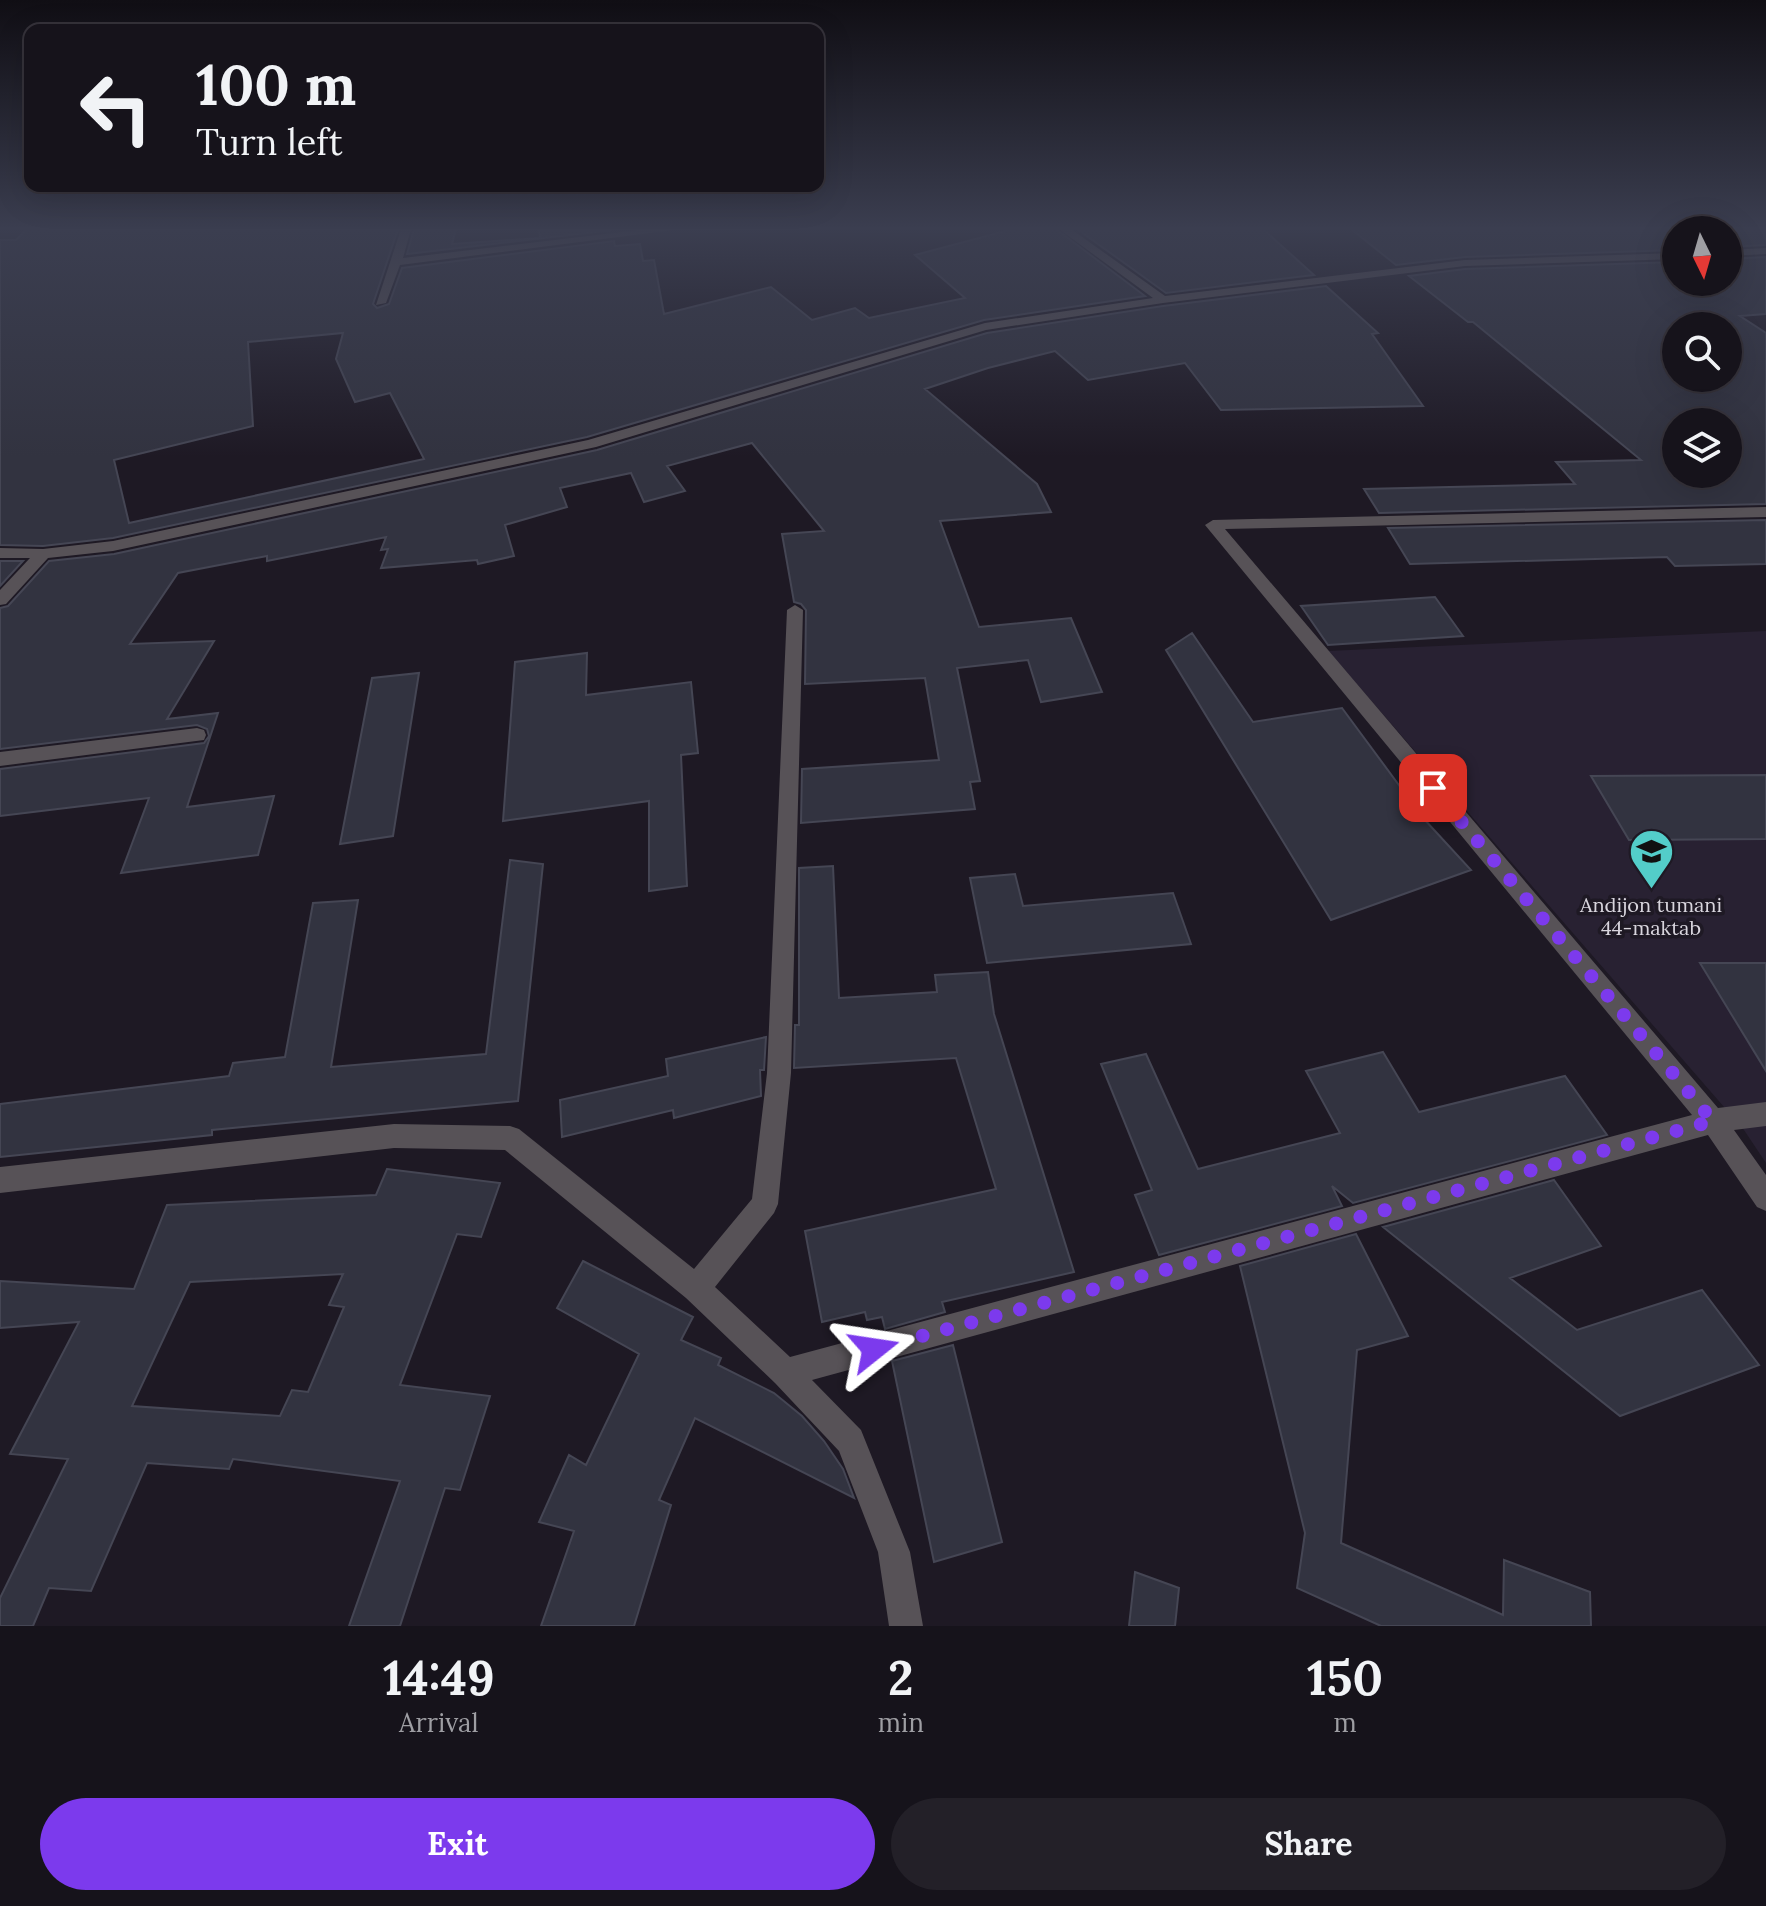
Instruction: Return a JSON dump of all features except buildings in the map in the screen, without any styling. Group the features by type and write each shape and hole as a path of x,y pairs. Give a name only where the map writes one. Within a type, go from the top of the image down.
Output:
{"street":[{"path":"0,553 43,554 113,546 591,444 985,327 1131,305"},
{"path":"1766,512 1213,525 1713,1121 1766,1198"},
{"path":"0,600 43,554"},
{"path":"696,1288 765,1204 779,1073 795,610"},
{"path":"0,759 197,735"},
{"path":"785,1373 1713,1121 1766,1114"},
{"path":"0,1180 394,1136 510,1138 696,1288 785,1373 850,1441 894,1552 906,1626"}],"shaded area":[{"name":"Andijon tumani 44-maktab","path":"1766,631 1766,1163 1744,1130 1328,651"}],"place":[{"name":"Andijon tumani 44-maktab","path":"1651,891"}],"route":[{"path":"874,1349 1713,1121 1433,788"}]}
